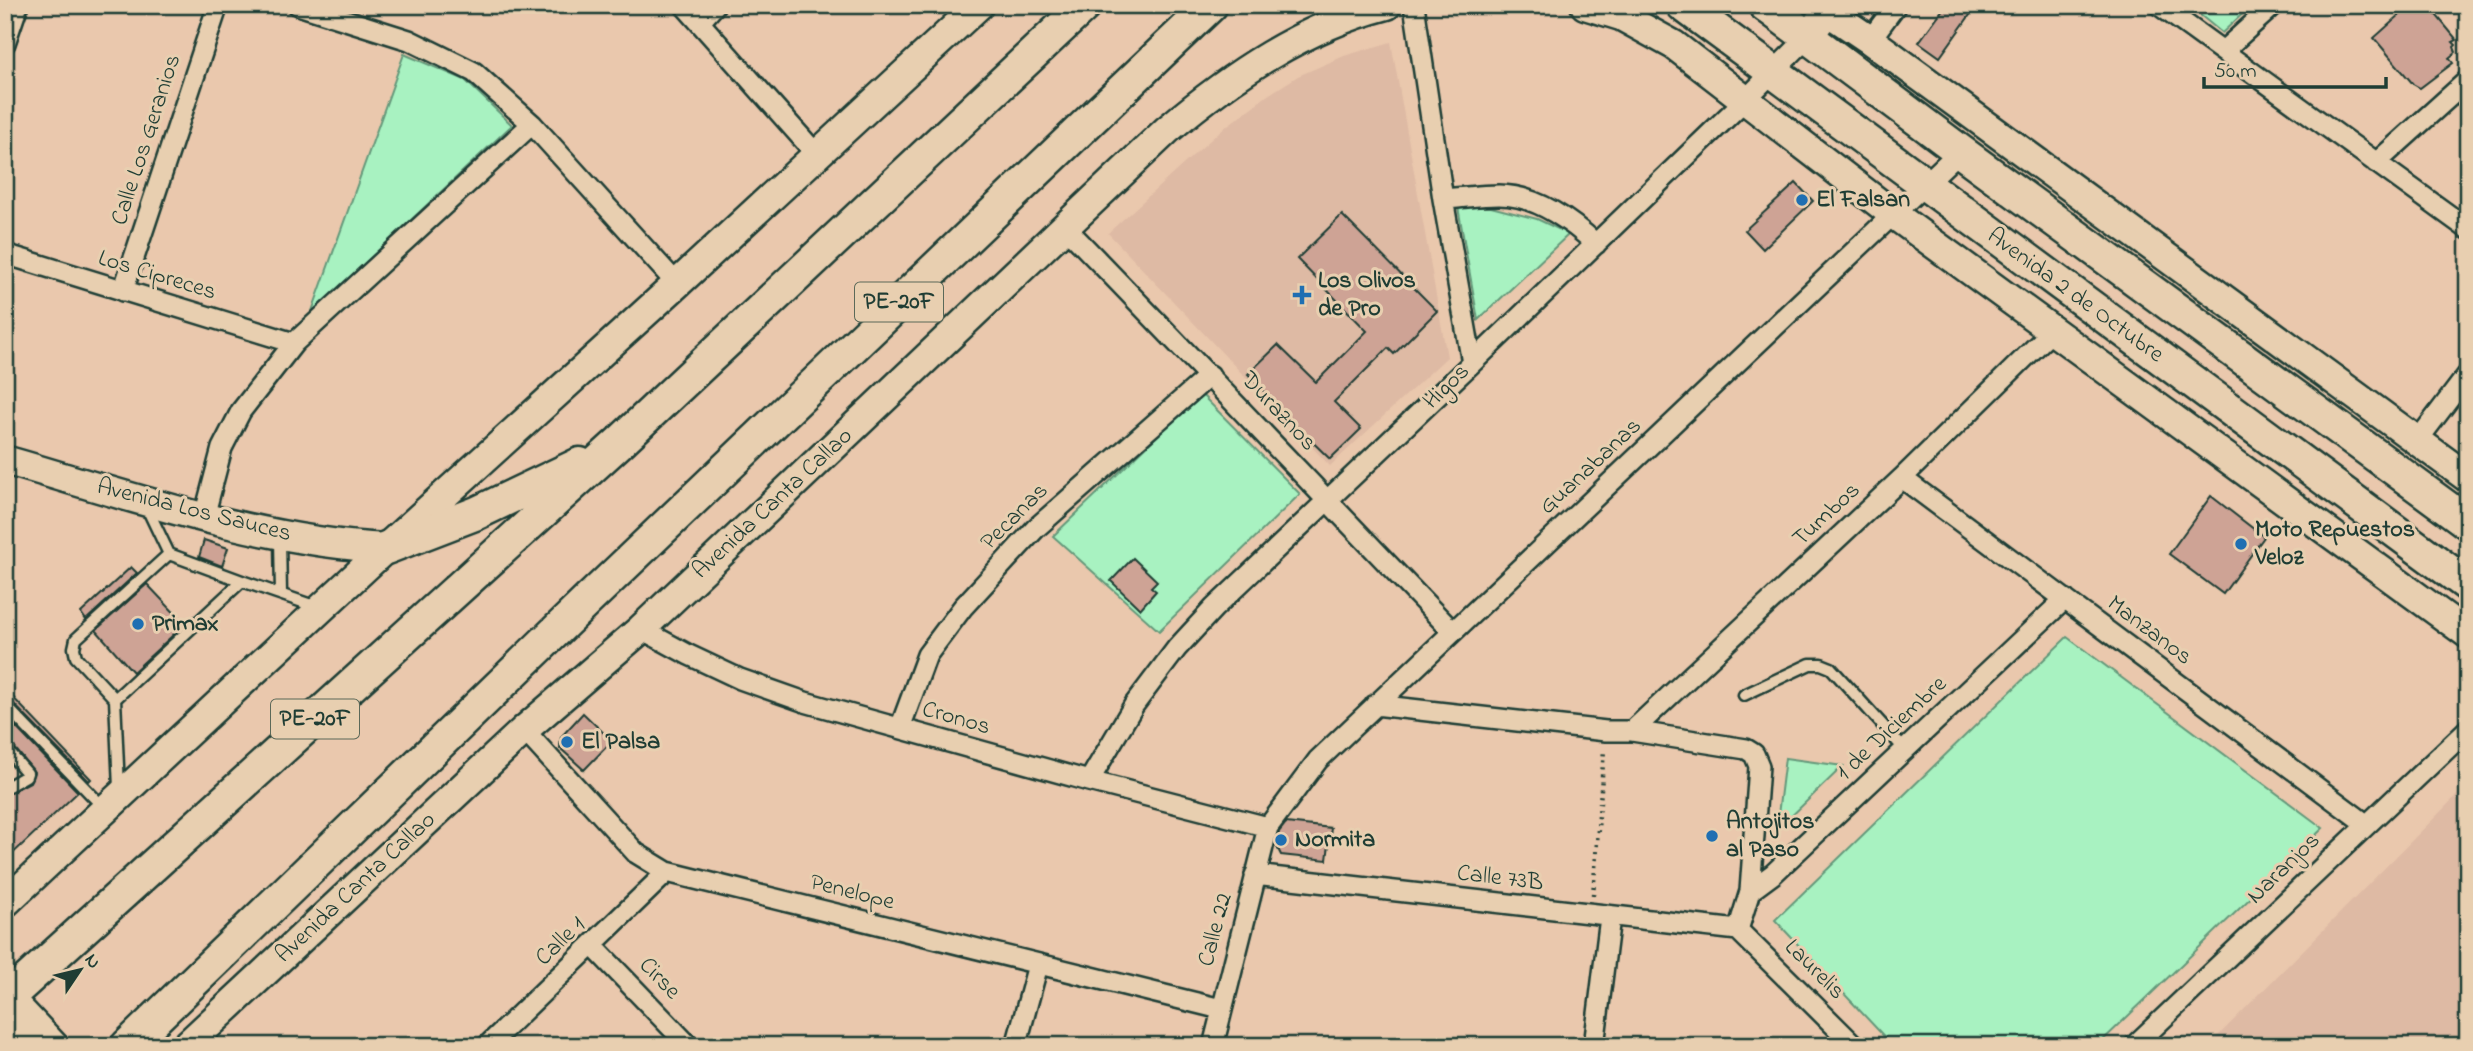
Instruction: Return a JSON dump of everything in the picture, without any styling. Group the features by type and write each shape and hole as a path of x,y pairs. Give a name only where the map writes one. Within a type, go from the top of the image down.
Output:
{"main road":[{"name":"PE-20F","path":"6,997 621,441 1085,5"},
{"name":"Avenida Canta Callao","path":"127,1046 1210,5"},
{"name":"Avenida 2 de Octubre","path":"1683,5 2468,586"},
{"name":"Avenida 2 de Octubre","path":"1766,5 1960,151 2468,523"},
{"path":"386,548 477,513 549,480 621,441"},
{"path":"6,997 17,1046"}],"street":[{"path":"5,43 18,5"},
{"name":"Calle Los Geranios","path":"123,291 218,5"},
{"path":"298,5 409,40 474,72 532,124 677,285"},
{"path":"684,5 817,155"},
{"path":"699,22 715,5"},
{"path":"5,903 386,548 677,285 979,5"},
{"name":"Avenida Canta Callao","path":"186,1046 524,730 641,629 1167,130 1210,93 1257,62 1311,32 1359,12 1387,5"},
{"path":"1414,5 1443,199 1472,363"},
{"path":"1584,5 1621,16 1674,45 1746,99"},
{"path":"1870,40 1896,5"},
{"path":"2159,5 2468,229"},
{"path":"2223,51 2274,5"},
{"path":"1824,8 2468,478"},
{"name":"Higos","path":"1089,781 1133,705 1177,648 1214,608 1746,99 1808,37 1824,8"},
{"path":"2376,163 2468,80"},
{"name":"Avenida 2 de Octubre","path":"1746,99 1893,214 2220,450 2468,634"},
{"path":"204,517 222,448 241,411 294,343 532,124"},
{"name":"Guanabanas","path":"1268,827 1318,760 1960,151"},
{"path":"1443,199 1501,194 1532,201 1575,224 1595,244"},
{"name":"Duraznos","path":"1065,227 1210,375 1453,632"},
{"name":"Los Cipreces","path":"5,254 294,343"},
{"name":"Tumbos","path":"1632,731 1902,478 2052,331"},
{"path":"2418,440 2468,374"},
{"name":"Pecanas","path":"900,728 927,655 962,607 1036,527 1210,375"},
{"name":"Avenida Los Sauces","path":"5,460 204,517 342,546 386,548"},
{"name":"Manzanos","path":"1902,478 2366,824"},
{"name":"1 de Diciembre","path":"1750,891 1773,874 2065,599"},
{"name":"Cronos","path":"641,629 740,679 805,702 1089,781 1268,827"},
{"path":"1375,705 1606,732 1632,731 1746,749 1754,754 1759,766 1750,891 1738,930"},
{"name":"Naranjos","path":"2134,1046 2468,729"},
{"name":"Penelope","path":"524,730 636,853 667,872 1220,1009"},
{"name":"Calle 22","path":"1213,1046 1220,1009 1268,827"},
{"name":"Calle 1","path":"487,1046 667,872"},
{"name":"Calle 73B","path":"1255,875 1738,930"},
{"path":"1594,1046 1600,916"},
{"name":"Laurelis","path":"1738,930 1855,1046"},
{"name":"Cirse","path":"593,946 689,1046"},
{"path":"1016,1046 1038,965"},
{"path":"6,997 54,1046"}],"lane":[{"path":"143,500 169,554 321,609"},
{"path":"280,533 281,594"},
{"path":"113,803 114,699 76,657 76,639 169,554"},
{"path":"114,699 242,581"},
{"path":"1744,695 1810,664 1821,664 1831,668 1905,750"},
{"path":"5,705 113,803"},
{"path":"5,748 27,773 5,788"}],"path":[{"path":"1600,916 1606,732"}],"shaded area":[{"name":"Los Olivos de Pro","path":"1391,42 1447,357 1330,466 1108,233 1220,131 1268,95 1298,76 1344,56"},
{"path":"2468,784 2468,1046 2208,1046"}],"green space":[{"path":"2188,5 2252,5 2222,33"},
{"path":"404,54 465,80 512,125 311,314"},
{"path":"1458,207 1491,207 1537,219 1569,234 1478,320"},
{"path":"1201,394 1300,494 1159,631 1053,536"},
{"path":"2067,637 2323,828 2097,1046 1893,1046 1775,920"},
{"path":"1785,758 1843,766 1776,831"}],"building":[{"path":"1946,5 1977,5 1940,57 1919,42"},
{"path":"2411,5 2428,5 2457,40 2453,42 2456,52 2449,58 2453,63 2420,88 2413,84 2374,38"},
{"path":"1796,183 1813,201 1763,249 1745,230"},
{"path":"1342,215 1437,311 1394,354 1388,348 1334,402 1361,429 1330,459 1248,374 1278,345 1316,382 1367,331 1297,259"},
{"path":"2211,496 2264,537 2223,594 2169,554"},
{"name":"Primax","path":"204,540 228,548 222,566 199,557"},
{"path":"1133,558 1157,581 1151,587 1156,591 1140,609 1111,581"},
{"path":"131,567 137,573 86,620 81,613"},
{"path":"147,584 185,624 133,672 96,630"},
{"path":"5,689 91,779 89,781 5,698"},
{"path":"583,713 612,741 584,770 560,748 561,737"},
{"path":"5,716 78,792 5,861 5,795 30,782 34,772 11,743 5,741"},
{"path":"1286,823 1331,828 1327,860 1281,855 1276,845 1279,832"}],"place":[{"name":"El Falsan","path":"1802,200"},
{"name":"Los Olivos de Pro","path":"1302,295"},
{"name":"Moto Repuestos Veloz","path":"2241,544"},
{"name":"Primax","path":"138,624"},
{"name":"El Palsa","path":"567,742"},
{"name":"Antojitos al Paso","path":"1712,836"},
{"name":"Normita","path":"1281,840"}]}
